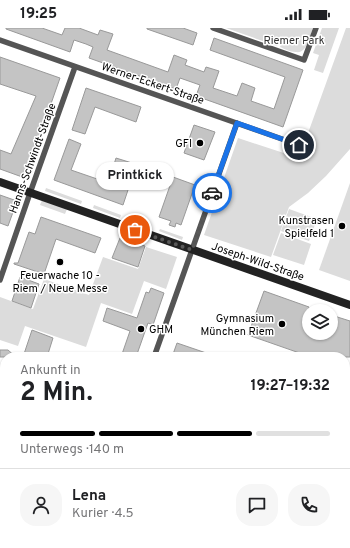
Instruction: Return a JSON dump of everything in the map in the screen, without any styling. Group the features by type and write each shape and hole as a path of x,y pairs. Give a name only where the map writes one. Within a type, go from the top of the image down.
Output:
{"street":[{"path":"213,28 304,60 316,28"},
{"name":"Werner-Eckert-Straße","path":"0,40 299,145"},
{"name":"Hanns-Schwindt-Straße","path":"0,280 75,67"},
{"path":"156,352 237,123"},
{"name":"Joseph-Wild-Straße","path":"0,182 350,305"}],"green space":[{"name":"Riemer Park","path":"226,28 313,28 309,40 303,50 296,52 280,47 282,42 279,41 277,46"},
{"path":"322,28 339,28 323,73 314,70 319,55 313,53"},
{"name":"Riemer Park","path":"346,28 350,28 350,149 326,176 308,193 289,207 271,257 204,235 238,138 299,158"},
{"name":"Kunstrasen Spielfeld 1","path":"350,183 350,281 319,270"},
{"path":"46,188 82,201 81,204 45,191"},
{"path":"42,200 67,209 65,214 40,205"},
{"path":"94,205 121,215 120,218 93,208"},
{"path":"289,209 317,219 309,241 281,231"},
{"path":"160,229 183,237 182,240 159,231"},
{"path":"123,231 146,240 145,242 122,234"},
{"path":"281,233 311,244 304,265 273,255"},
{"path":"146,247 177,257 166,289 144,281 132,314 101,303 86,347 25,326 18,346 0,340 0,297 33,309 44,279 89,295 103,257 138,269"}],"building":[{"path":"6,28 42,28 62,35 65,28 79,28 98,35 100,30 113,34 107,50 168,72 174,55 187,60 185,65 204,72 206,67 219,71 213,88 237,96 242,83 255,88 251,101 274,109 285,77 210,50 214,38 303,70 283,127 196,96 200,85 180,78 176,89 89,58 93,47 86,44 74,40 70,52"},
{"path":"147,28 183,28 197,33 193,45"},
{"path":"0,57 60,78 25,178 0,169 0,150 11,154 36,96 0,84"},
{"path":"86,88 141,107 136,122 95,107 85,134 72,130"},
{"path":"194,125 215,132 204,160 184,153"},
{"path":"69,139 81,144 71,170 103,181 106,172 111,174 116,158 132,163 126,179 131,181 123,205 54,180"},
{"path":"173,177 195,185 181,225 176,223 175,227 169,225 171,221 159,217"},
{"path":"0,195 17,201 8,226 0,223"},
{"path":"41,217 101,238 95,253 56,239 44,274 14,264 18,263 29,232 35,234"},
{"path":"120,238 145,246 138,267 112,258"},
{"path":"20,277 39,284 31,308 12,301"},
{"path":"151,288 164,293 153,325 148,323 138,352 123,352 130,331 103,321 107,308 137,318 146,292 149,293"},
{"path":"264,291 302,305 302,340 338,340 338,317 350,321 350,352 297,352 248,335"},
{"path":"32,330 53,338 49,352 25,352"},
{"path":"177,343 203,352 174,352"},
{"path":"0,350 8,350 10,352 0,352"}],"way so far":[{"path":"135,230 192,250 212,193"}],"place":[{"name":"GFI","path":"200,143"},
{"name":"Kunstrasen Spielfeld 1","path":"342,226"},
{"name":"Printkick","path":"135,230"},
{"name":"Feuerwache 10 - Riem / Neue Messe","path":"60,262"},
{"name":"Gymnasium München Riem","path":"282,324"},
{"name":"GHM","path":"141,329"}],"route":[{"path":"212,193 237,123 299,145"}]}
